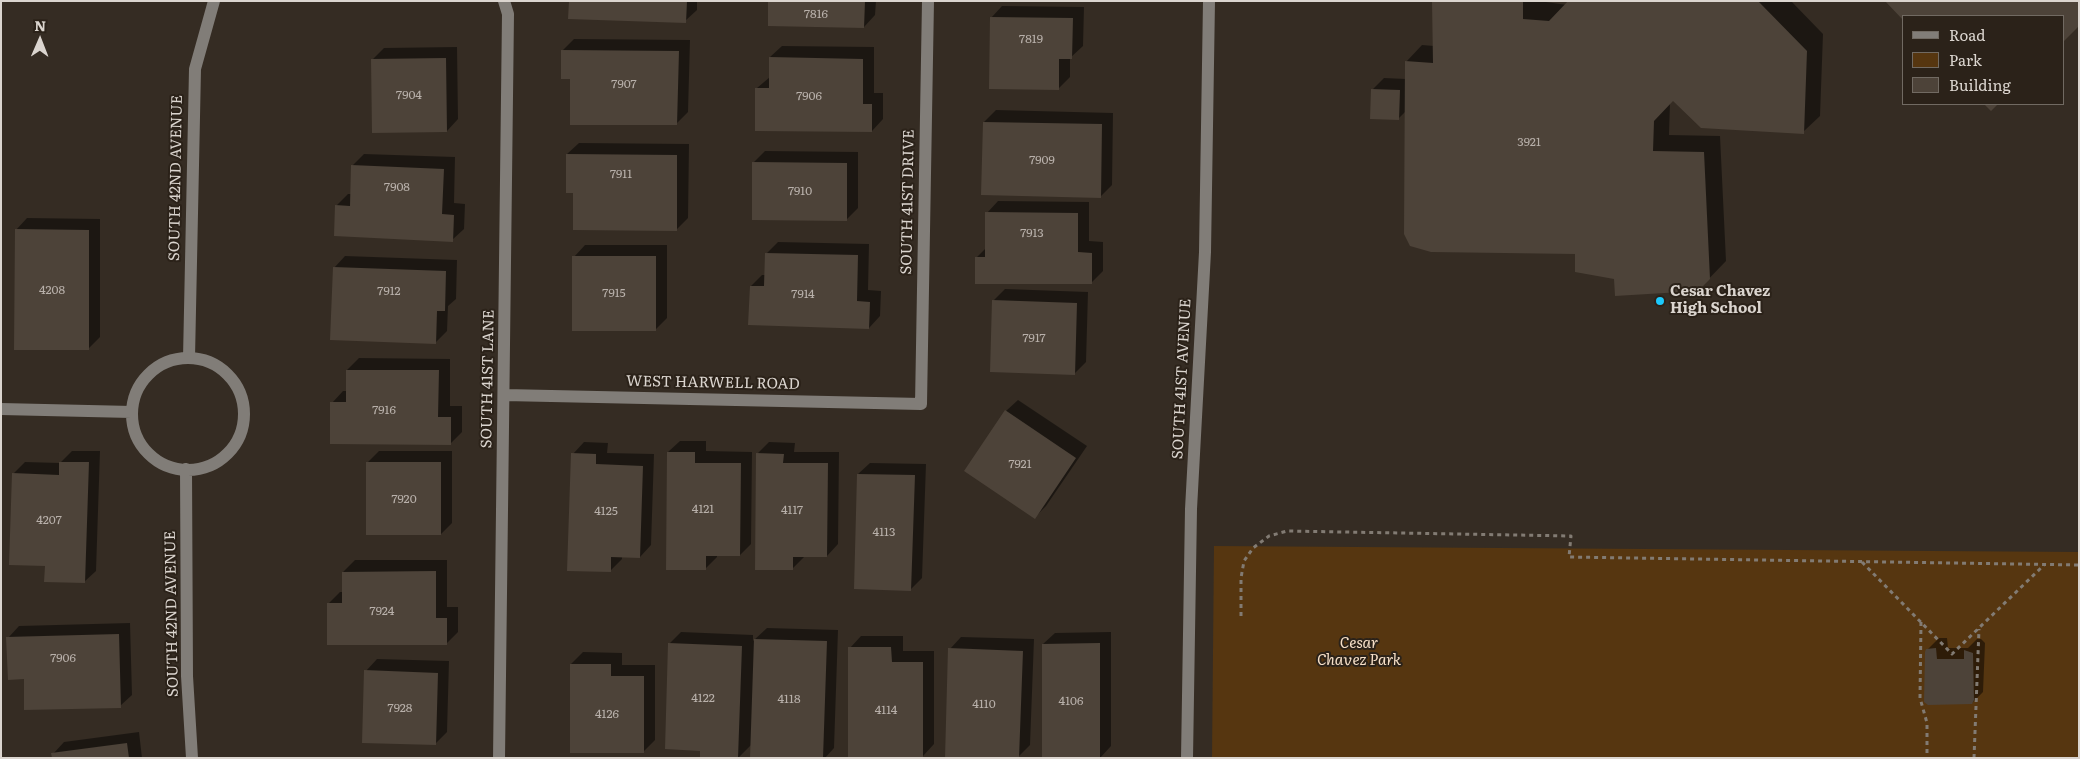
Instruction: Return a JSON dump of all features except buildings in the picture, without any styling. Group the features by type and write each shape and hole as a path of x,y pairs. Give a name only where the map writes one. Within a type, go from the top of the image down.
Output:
{"street":[{"name":"SOUTH 42ND AVENUE","path":"190,358 195,69 214,1"},
{"name":"SOUTH 41ST LANE","path":"499,758 505,396 508,14 504,1"},
{"name":"SOUTH 41ST DRIVE","path":"921,404 928,1"},
{"name":"SOUTH 41ST AVENUE","path":"1187,758 1191,509 1205,252 1209,1"},
{"path":"190,358 209,362 225,372 237,387 244,406 243,425 235,443 223,458 206,467 186,470 169,466 153,458 141,445 134,428 132,412 135,394 144,379 157,367 172,360 190,358"},
{"name":"WEST HARWELL ROAD","path":"505,396 921,404"},
{"path":"1,409 132,412"},
{"name":"SOUTH 42ND AVENUE","path":"186,470 187,676 192,758"}],"path":[{"path":"1241,616 1241,578 1244,561 1253,548 1270,536 1287,531 1571,536 1569,557 2079,565"},
{"path":"1862,562 1952,654 2045,565"},
{"path":"1921,622 1920,698 1927,723 1927,758"},
{"path":"1974,758 1979,628"}],"green space":[{"name":"Cesar Chavez Park","path":"1214,546 2079,552 2079,758 1212,758"}],"place":[{"name":"Cesar Chavez High School","path":"1660,301"}]}
